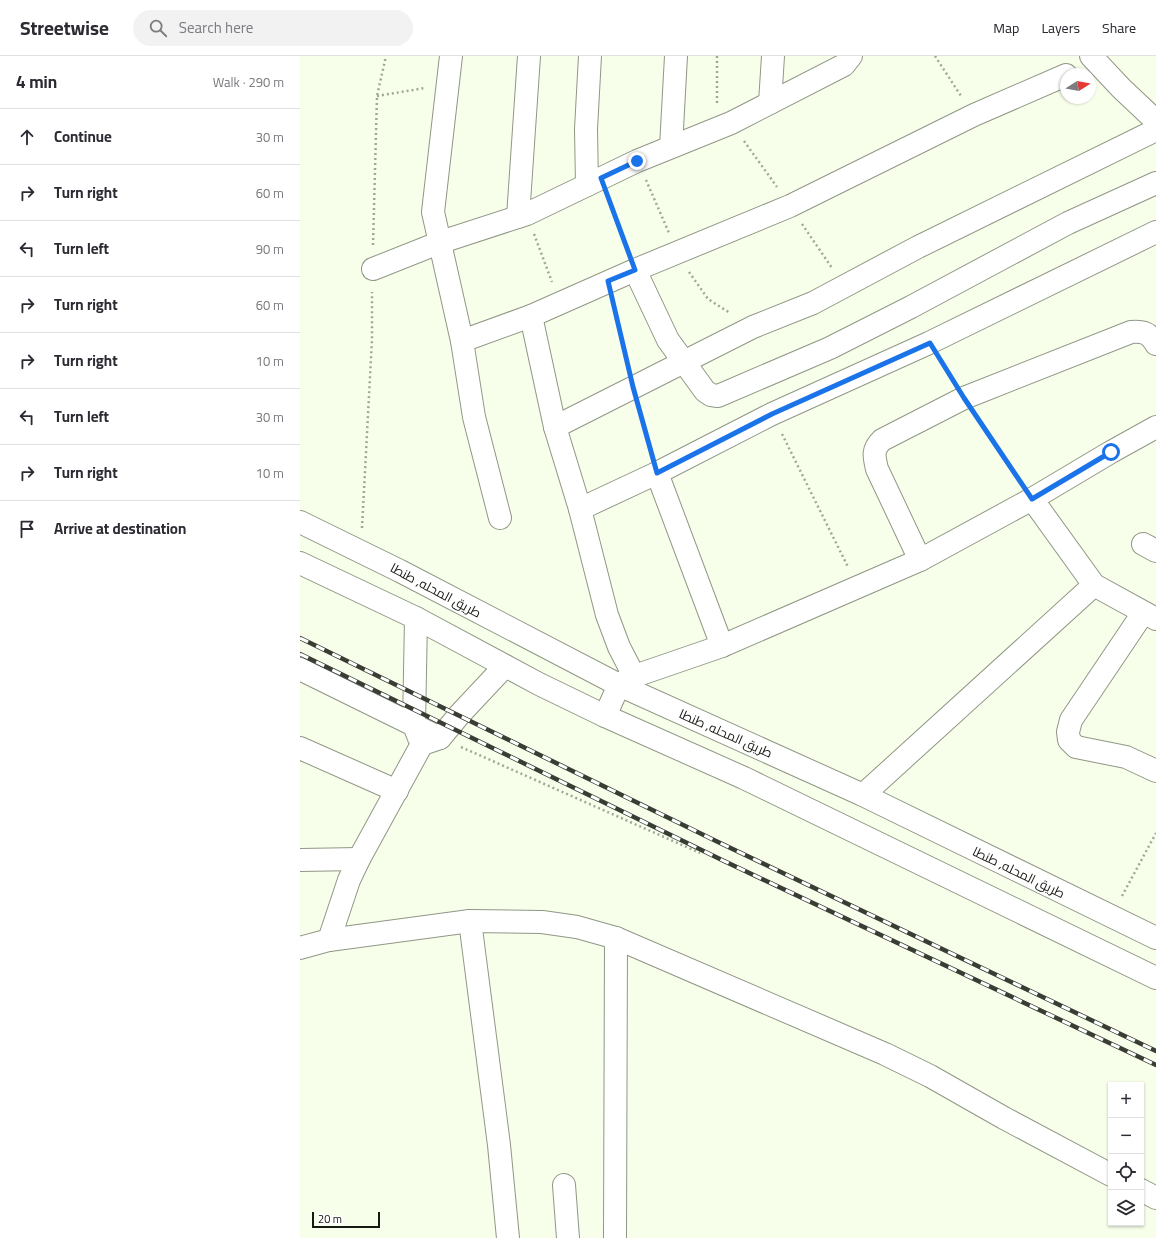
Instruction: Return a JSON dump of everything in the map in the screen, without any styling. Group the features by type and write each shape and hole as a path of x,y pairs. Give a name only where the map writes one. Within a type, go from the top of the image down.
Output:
{"main road":[{"path":"451,56 449,85 433,212 441,242 462,341 474,417 500,518"},
{"path":"522,215 529,56"},
{"path":"590,56 586,129 594,182"},
{"path":"670,147 676,56"},
{"path":"770,103 773,56"},
{"path":"373,269 441,242 522,215 637,161 725,126 844,64 851,56"},
{"path":"1077,68 1094,57 1121,88 1156,121"},
{"path":"462,341 531,316 608,281 790,206 974,115 1060,77"},
{"path":"555,427 753,328 844,287 918,247 1156,130"},
{"path":"635,270 668,340 705,391 711,395 718,396 830,348 911,307 1068,223 1156,183"},
{"path":"580,509 657,473 772,414 930,343 1156,232"},
{"path":"531,316 555,427 580,509 626,680"},
{"path":"920,560 873,455 876,447 882,440 964,398 1131,332 1142,331 1151,335 1156,344"},
{"path":"605,716 626,680 722,646 920,560 1032,499 1156,427"},
{"path":"657,473 722,646"},
{"path":"1032,499 1094,585 1150,616 1071,720 1068,732 1069,740 1076,747 1126,757 1156,771"},
{"name":"طريق المحله, طنطا","path":"300,522 1156,938"},
{"path":"300,564 416,618 505,666 605,716 744,778 1156,978"},
{"path":"863,795 1094,585"},
{"path":"416,618 426,736"},
{"path":"329,940 349,880 426,736 460,714 505,666"},
{"path":"300,669 426,736"},
{"path":"300,748 397,791"},
{"path":"300,860 359,859"},
{"path":"470,921 499,1144 508,1238"},
{"path":"300,948 329,940 470,921 542,922 577,927 616,938 878,1051 930,1076 1004,1118 1108,1173"},
{"path":"616,938 616,1238"},
{"path":"564,1185 568,1238"},
{"path":"1144,1192 1156,1198"}],"path":[{"path":"360,551 372,346 377,96 386,56"},
{"path":"717,56 725,126 790,206 844,287"},
{"path":"935,56 974,115"},
{"path":"377,96 449,85"},
{"path":"637,161 677,252 708,299 753,328"},
{"path":"594,182 635,270"},
{"path":"522,215 560,303"},
{"path":"608,281 633,387 657,473"},
{"path":"930,343 964,398 1032,499"},
{"path":"772,414 858,588"},
{"path":"426,736 700,853"},
{"path":"1111,916 1156,833"}],"railway":[{"path":"300,638 718,842 1156,1051"},
{"path":"300,654 724,861 1156,1065"}],"route":[{"path":"637,161 601,178 635,270 608,281 633,387 657,473 772,414 930,343 964,398 1032,499 1111,452"}]}
